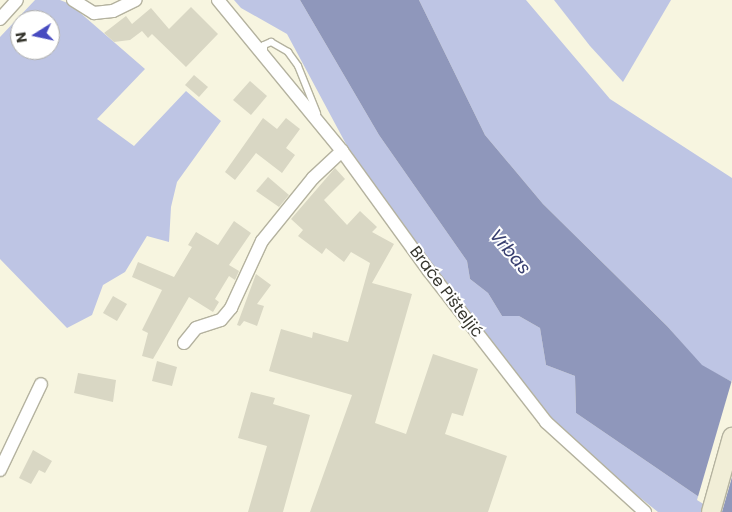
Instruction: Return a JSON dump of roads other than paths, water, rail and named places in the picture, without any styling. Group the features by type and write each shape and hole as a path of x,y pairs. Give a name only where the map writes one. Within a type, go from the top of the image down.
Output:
{"street":[{"path":"0,18 16,0"},
{"path":"73,0 94,12 113,12 136,0"},
{"name":"Braće Pišteljić","path":"218,0 342,151 429,272 546,422 645,512"},
{"path":"184,343 196,328 221,320 230,308 262,241 313,178 342,151"},
{"path":"0,470 41,384"},
{"path":"711,512 732,437"}],"lane":[{"path":"264,55 264,45 267,42 281,45 288,52 298,66 323,128"}],"water":[{"name":"Vrbas","path":"300,0 419,0 485,135 543,204 667,326 702,365 732,382 732,512 721,512 576,413 575,376 546,365 540,328 519,316 502,316 488,293 470,279 467,261 379,135"}]}
